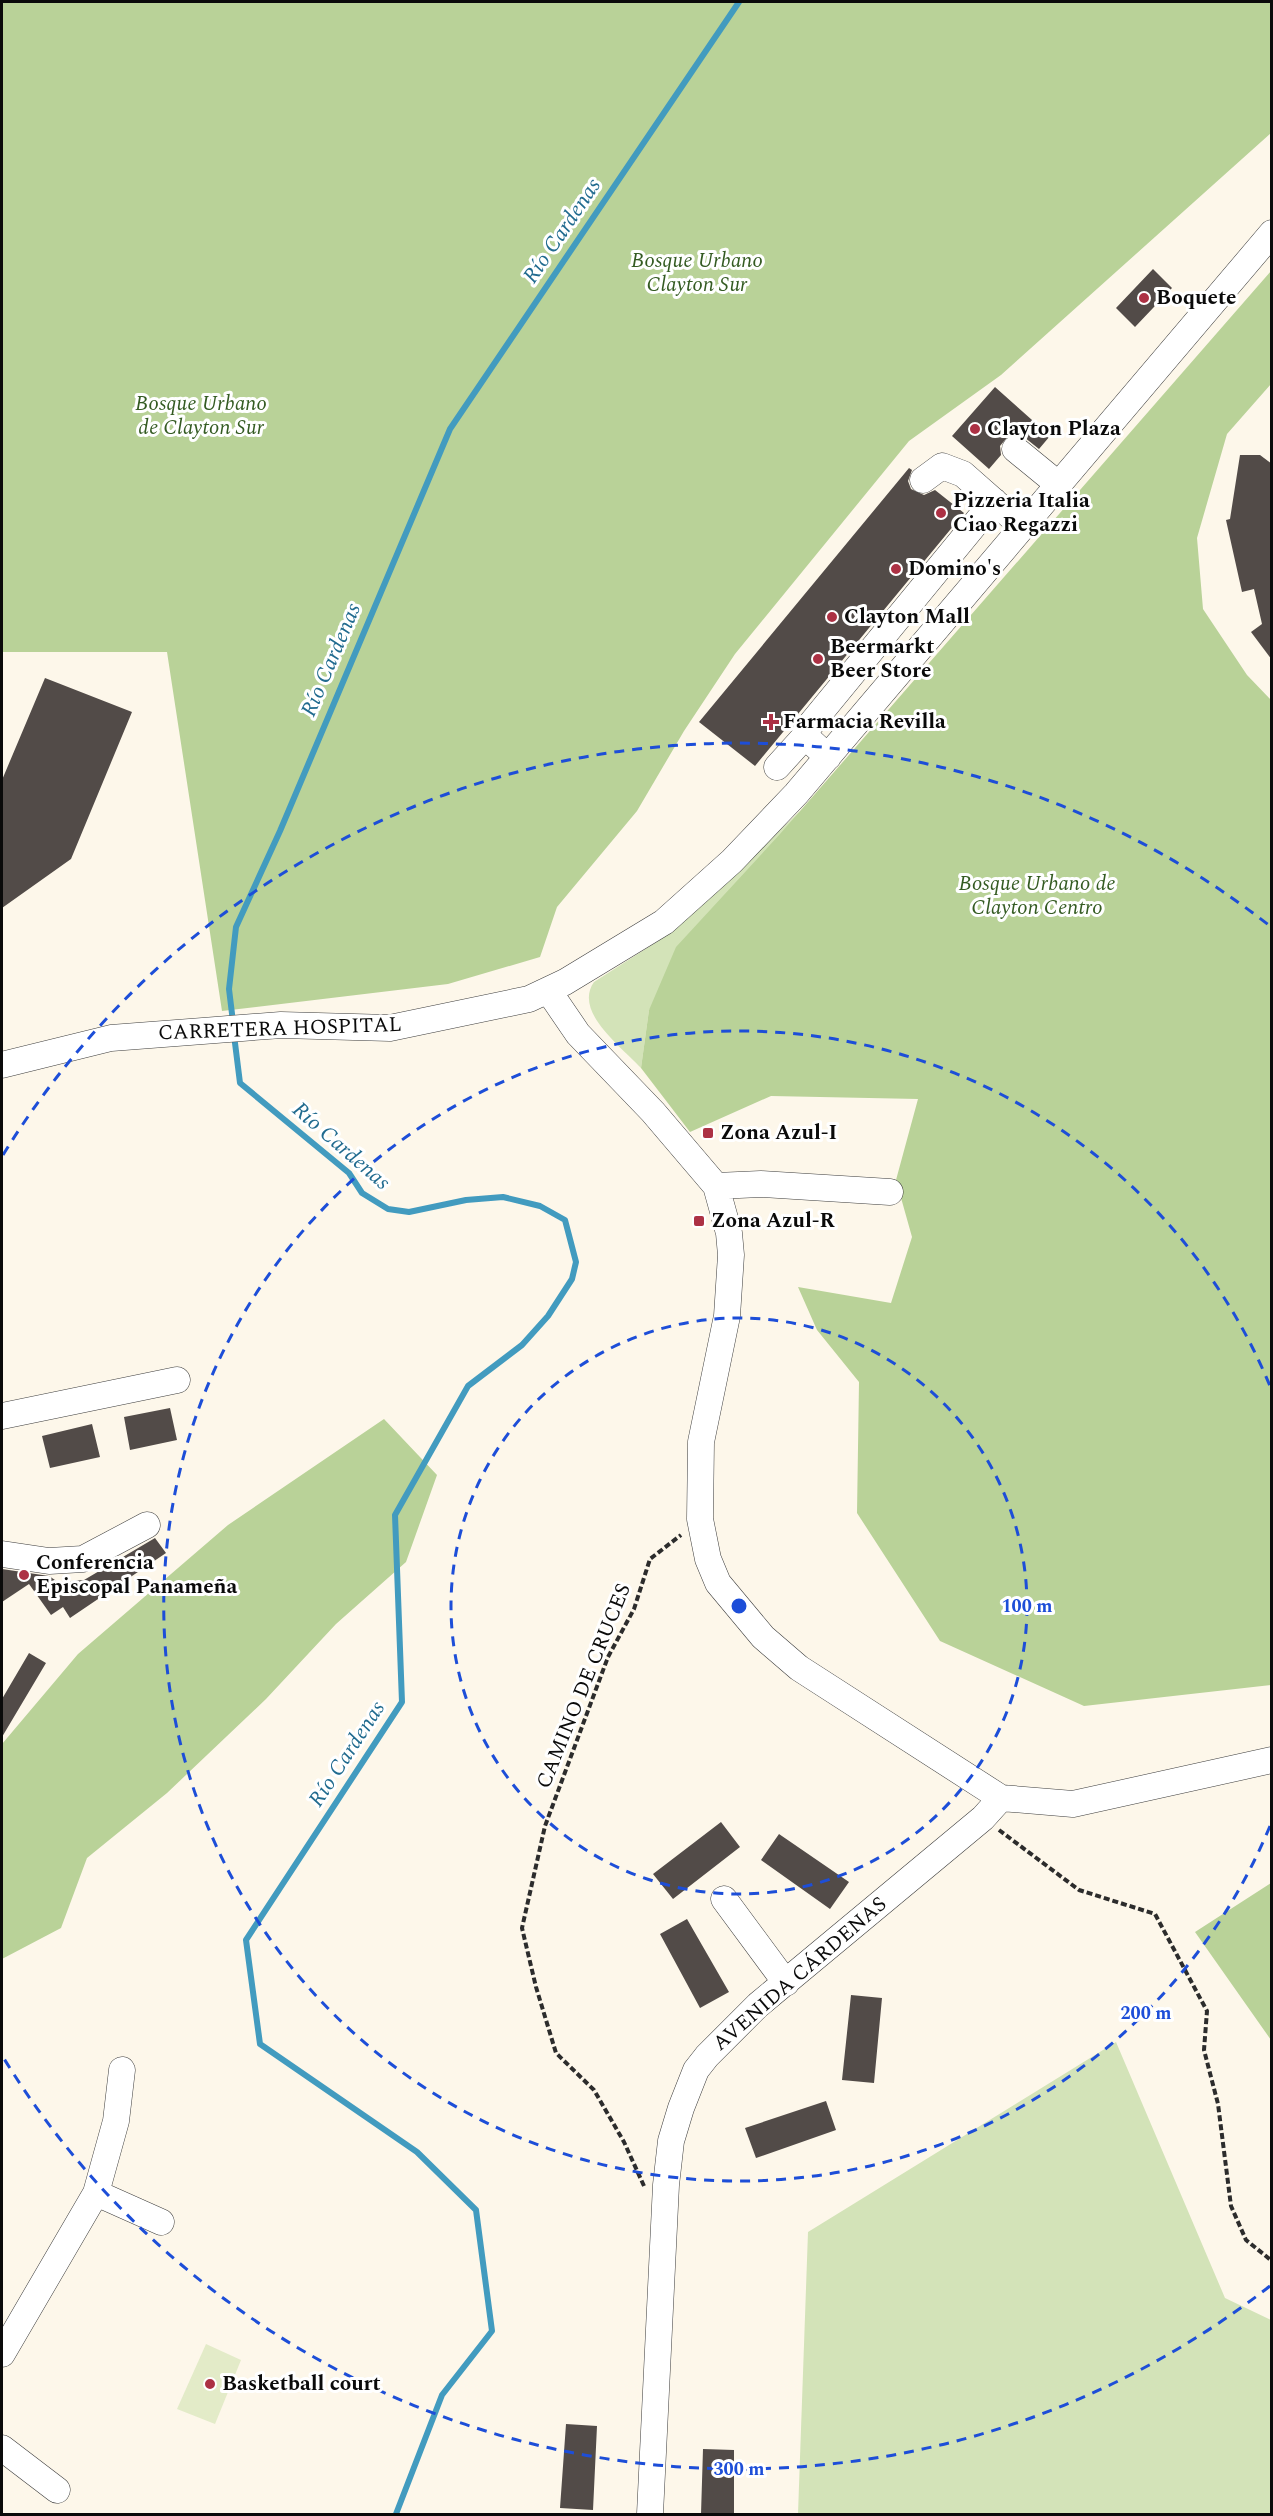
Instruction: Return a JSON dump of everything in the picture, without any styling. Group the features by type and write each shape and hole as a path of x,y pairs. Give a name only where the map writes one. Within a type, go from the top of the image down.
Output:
{"street":[{"name":"CARRETERA HOSPITAL","path":"2,1065 91,1041 153,1033 281,1025 390,1028 505,1006 548,990 664,922 703,889 762,831 828,757 1272,233"},
{"path":"1016,449 1059,484"},
{"path":"923,480 934,470 949,467 963,474 1023,527"},
{"path":"777,767 806,735 807,730 994,501"},
{"path":"806,735 828,757"},
{"path":"578,1034 574,1015 575,995 589,968"},
{"path":"548,990 578,1034 653,1112 716,1186 729,1233 731,1255 727,1316 701,1442 699,1497 704,1539 718,1583 763,1637 784,1656 1001,1798 1073,1804 1272,1760"},
{"path":"505,1006 526,1008 546,1014 578,1034"},
{"path":"716,1186 761,1184 890,1192"},
{"path":"2,1416 177,1380"},
{"path":"2,1554 49,1561 83,1559 147,1525"},
{"name":"AVENIDA CÁRDENAS","path":"650,2514 662,2227 671,2141 696,2070 744,2019 983,1818 1001,1798"},
{"path":"724,1899 786,1983"},
{"path":"2,2354 96,2193 116,2121 122,2070"},
{"path":"96,2193 160,2222"},
{"path":"2,2448 57,2490"}],"path":[{"name":"CAMINO DE CRUCES","path":"648,2195 624,2142 594,2090 556,2053 536,1987 522,1928 545,1826 608,1657 634,1609 650,1558 685,1532"},
{"path":"983,1818 1079,1890 1155,1914 1207,2011 1204,2049 1218,2104 1231,2206 1246,2240 1272,2261"}],"green space":[{"name":"Bosque Urbano Clayton Sur","path":"2,2 1271,2 1271,133 1001,375 909,441 735,654 684,731 637,811 557,907 540,957 448,984 222,1011 167,652 2,652"},
{"name":"Bosque Urbano de Clayton Centro","path":"1271,271 1271,384 1227,434 1197,538 1203,609 1247,675 1271,700 1271,1685 1084,1706 940,1641 857,1513 859,1382 817,1330 798,1287 891,1303 912,1237 896,1180 918,1099 771,1096 690,1132 641,1068 649,1010 676,947 780,834"},
{"path":"800,811 649,1010 641,1068 602,1028 595,1017 590,1005 589,993 594,982 658,941 707,901"},
{"path":"384,1419 437,1475 406,1562 336,1624 266,1699 167,1793 87,1858 61,1928 2,1959 2,1744 78,1654 228,1525"},
{"path":"1271,1883 1271,2040 1195,1932"},
{"path":"1116,2042 1225,2298 1271,2320 1271,2514 798,2514 808,2232"},
{"name":"Basketball court","path":"206,2344 241,2360 215,2424 177,2409"}],"building":[{"name":"Boquete","path":"1153,269 1172,288 1135,327 1116,308"},
{"name":"Clayton Plaza","path":"995,387 1050,436 1039,449 1024,437 1009,435 1000,446 1001,455 989,469 952,436"},
{"path":"1240,455 1260,455 1272,464 1272,660 1251,632 1262,624 1254,589 1242,592 1226,520 1230,519"},
{"name":"Clayton Mall","path":"909,468 912,470 908,481 911,489 924,495 935,490 964,513 755,766 699,722"},
{"path":"45,678 132,712 71,859 2,908 2,780"},
{"path":"170,1408 177,1440 130,1450 124,1417"},
{"path":"92,1424 100,1457 50,1468 42,1436"},
{"name":"Conferencia Episcopal Panameña","path":"155,1538 166,1553 70,1618 63,1607 51,1615 29,1584 2,1602 2,1569 49,1576 58,1582 84,1580"},
{"name":"Conferencia Episcopal Panameña","path":"29,1653 46,1663 2,1737 2,1699"},
{"path":"721,1822 740,1847 673,1899 653,1874"},
{"path":"779,1834 849,1882 830,1909 761,1860"},
{"path":"687,1919 729,1992 700,2008 660,1934"},
{"path":"851,1995 882,1998 874,2083 842,2080"},
{"path":"826,2101 836,2130 756,2158 745,2128"},
{"path":"566,2424 597,2426 593,2510 560,2508"},
{"path":"703,2449 734,2450 734,2514 701,2514"}],"waterway":[{"name":"Río Cardenas","path":"233,1022 229,989 236,927 280,831 450,429 739,2"},
{"name":"Río Cardenas","path":"234,1035 240,1083 349,1173 362,1193 388,1209 409,1212 466,1200 503,1197 540,1206 565,1220 576,1262 572,1279 548,1316 522,1345 468,1386 395,1515 402,1702 246,1940 260,2044 417,2152 476,2210 492,2331 442,2395 396,2514"}],"place":[{"name":"Boquete","path":"1144,298"},
{"name":"Clayton Plaza","path":"975,429"},
{"name":"Pizzeria Italia Ciao Regazzi","path":"941,513"},
{"name":"Domino's","path":"896,569"},
{"name":"Clayton Mall","path":"832,617"},
{"name":"Beermarkt Beer Store","path":"818,659"},
{"name":"Farmacia Revilla","path":"771,722"},
{"name":"Zona Azul-I","path":"708,1133"},
{"name":"Zona Azul-R","path":"699,1221"},
{"name":"Conferencia Episcopal Panameña","path":"24,1575"},
{"name":"Basketball court","path":"210,2384"}],"park label":[{"name":"Bosque Urbano de Clayton Sur","path":"201,416"}]}
